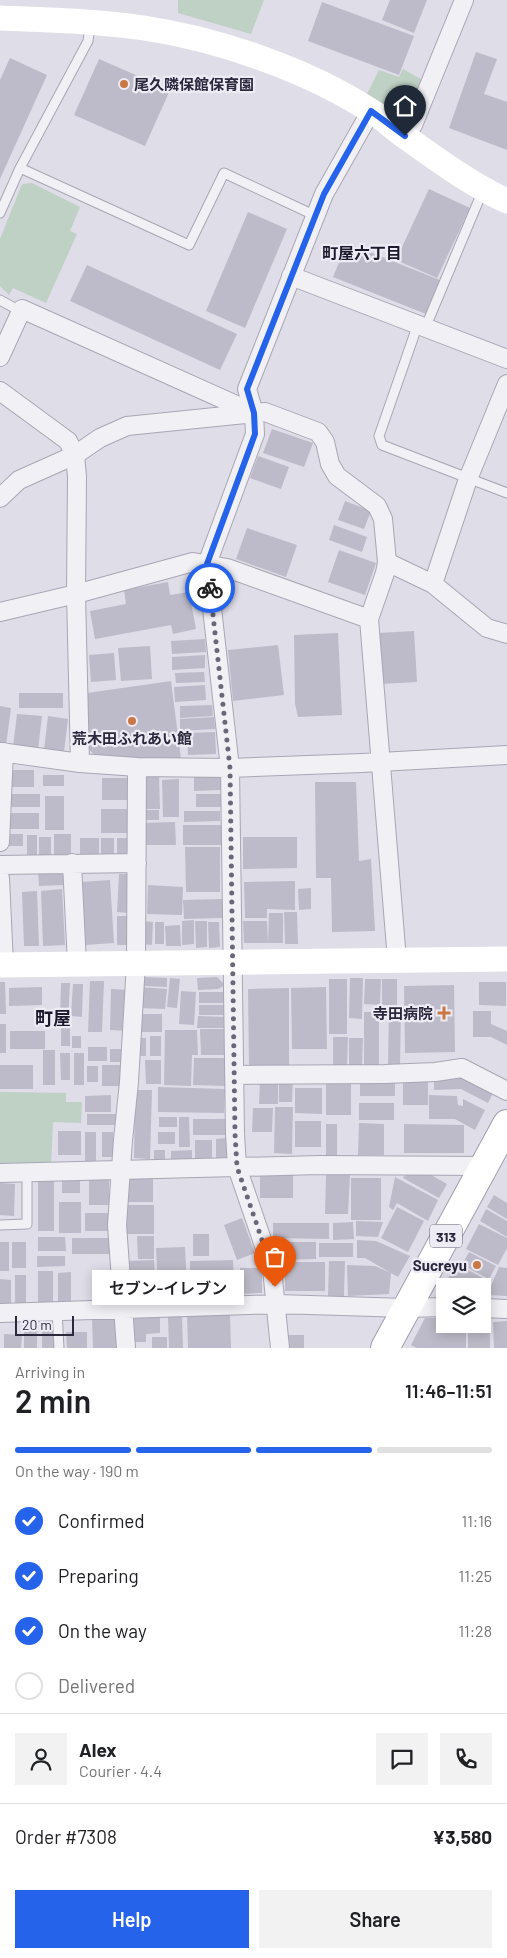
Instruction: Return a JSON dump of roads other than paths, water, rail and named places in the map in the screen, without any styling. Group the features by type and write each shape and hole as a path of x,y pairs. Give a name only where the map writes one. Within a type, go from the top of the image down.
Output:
{"main road":[{"name":"313","path":"385,1348 507,1124"}],"street":[{"path":"405,136 414,125 464,0"},
{"path":"0,18 90,22 145,28 195,38 259,58 322,84 371,111 483,189 507,201"},
{"path":"280,1348 272,1269 237,1167 230,768 207,564 255,434 254,413 247,389 324,194 371,111"},
{"path":"292,276 507,359"},
{"path":"0,357 22,309 254,413"},
{"path":"433,584 468,479 507,384"},
{"path":"0,391 68,441 75,455 77,477 76,594 80,763"},
{"path":"0,498 19,480 75,455 100,438 127,426 265,412 318,432 325,442 330,464 337,476 377,506 383,519 387,562 369,619 397,960"},
{"path":"0,612 76,594 193,562 227,568 369,619"},
{"path":"387,562 433,584 487,628 507,634"},
{"path":"0,842 2,752 80,763 137,767 230,768 507,755"},
{"path":"126,1348 117,1225 120,1170 129,1082 136,963 137,767"},
{"path":"72,863 78,964"},
{"path":"0,865 137,863"},
{"path":"0,878 2,965 507,959"},
{"path":"234,1075 393,1074 435,1072 462,1068 507,1091"},
{"path":"0,1173 320,1165 484,1166"},
{"path":"0,1313 277,1304 436,1308"},
{"path":"491,1308 507,1309"}],"lane":[{"path":"0,213 20,168 88,41 90,22"},
{"path":"20,168 189,246 224,173 316,216"},
{"path":"483,189 422,325 379,436 382,445 507,493"},
{"path":"0,300 20,312"},
{"path":"0,1225 27,1224 27,1172"},
{"path":"57,1311 59,1348"}],"place":[{"name":"尾久隣保館保育園","path":"124,84"},
{"name":"荒木田ふれあい館","path":"132,721"},
{"name":"寺田病院","path":"444,1013"},
{"name":"Sucreyu","path":"477,1265"},
{"name":"セブン-イレブン","path":"275,1287"}],"district":[{"name":"町屋六丁目","path":"362,252"},
{"name":"町屋","path":"53,1018"}]}
